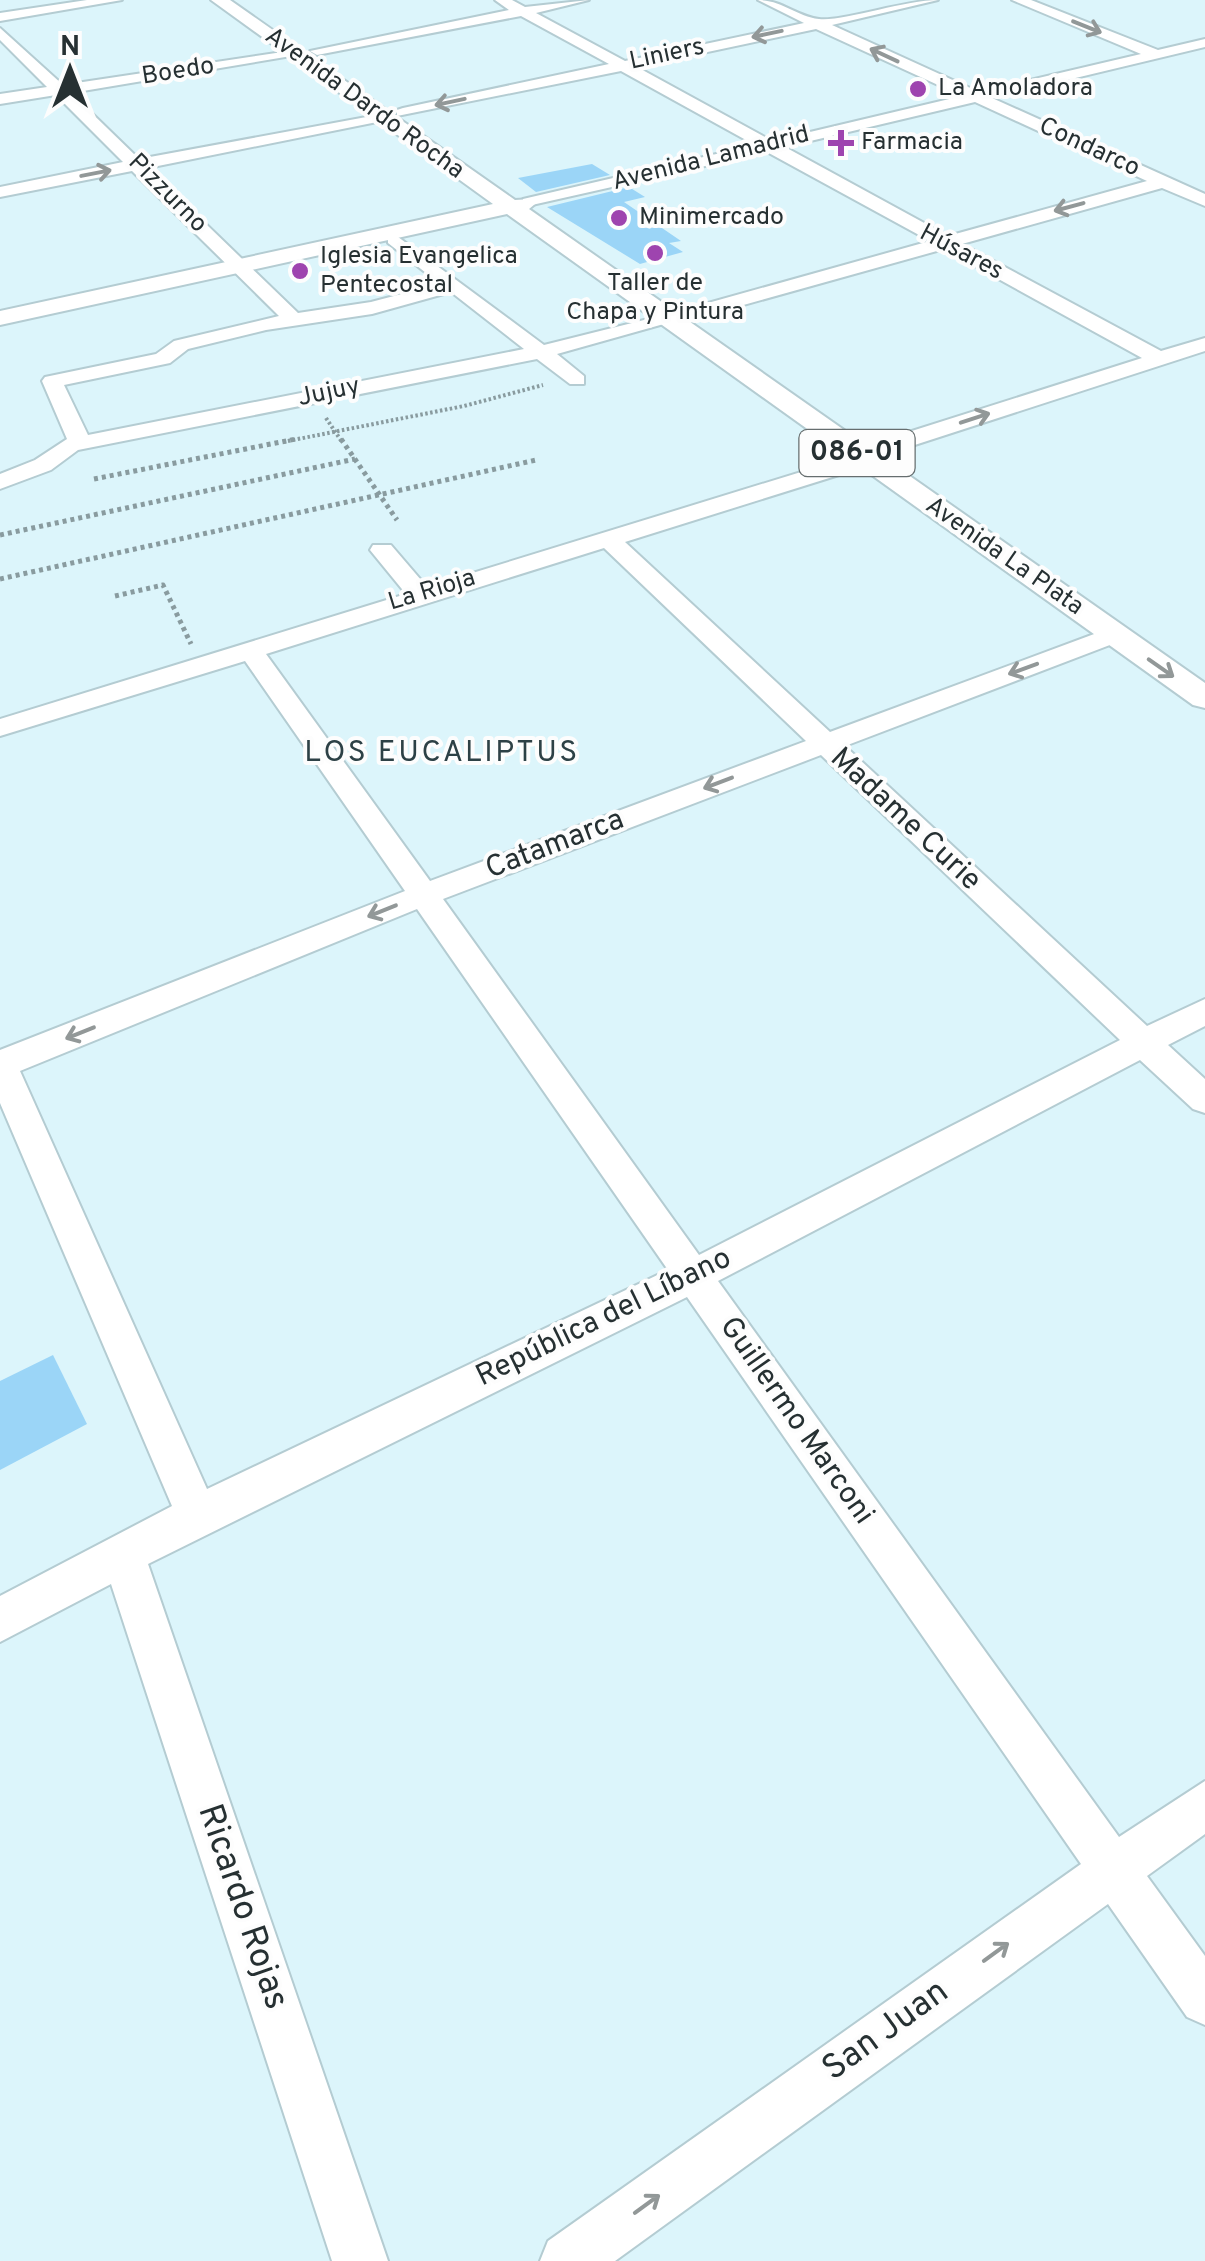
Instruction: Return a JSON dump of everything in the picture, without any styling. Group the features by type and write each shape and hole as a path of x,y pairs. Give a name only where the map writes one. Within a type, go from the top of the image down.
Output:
{"main road":[{"name":"Avenida Dardo Rocha","path":"219,0 403,112 520,206"},
{"name":"Avenida Dardo Rocha","path":"242,0 382,116 520,206"},
{"name":"Avenida Lamadrid","path":"0,318 394,239 520,206"},
{"name":"Avenida Lamadrid","path":"0,328 520,206"},
{"name":"Avenida La Plata","path":"520,206 874,453 1205,670"},
{"name":"Avenida La Plata","path":"874,453 1114,635 1205,698"}],"street":[{"path":"0,17 115,0"},
{"name":"Húsares","path":"502,0 1158,358"},
{"name":"Boedo","path":"0,99 307,52 582,0"},
{"name":"Condarco","path":"765,0 1205,201"},
{"name":"Liniers","path":"403,112 931,0"},
{"path":"1019,0 1155,54"},
{"name":"Pizzurno","path":"0,32 293,319"},
{"name":"Avenida Lamadrid","path":"520,206 973,95 1205,43"},
{"path":"0,192 382,116"},
{"name":"Jujuy","path":"0,482 43,465 58,451 84,443 545,351 1163,182"},
{"path":"394,239 574,377"},
{"path":"84,443 72,432 52,380 163,359 181,345 293,319 372,308 457,285"},
{"name":"La Rioja","path":"0,728 874,453 1205,344"},
{"name":"Madame Curie","path":"606,538 1205,1100"},
{"path":"382,550 420,594"},
{"name":"Catamarca","path":"0,1064 426,894 1114,635"},
{"name":"Guillermo Marconi","path":"248,648 426,894 1205,2000"},
{"name":"República del Líbano","path":"8,1605 123,1554 693,1276 1205,1011"},
{"path":"0,1064 197,1516"},
{"name":"Ricardo Rojas","path":"123,1554 360,2261"},
{"name":"San Juan","path":"568,2261 1205,1805"}],"path":[{"path":"94,480 464,406 574,377"},
{"path":"311,396 398,520"},
{"path":"0,535 355,459"},
{"path":"0,580 536,460"},
{"path":"115,596 163,585 200,663"}],"building":[{"path":"592,164 610,175 536,192 518,178"},
{"path":"629,187 645,197 624,202 681,241 669,243 683,252 640,264 547,207"},
{"path":"53,1355 87,1424 0,1470 0,1381"}],"place":[{"name":"La Amoladora","path":"918,89"},
{"name":"Farmacia","path":"841,143"},
{"name":"Minimercado","path":"619,218"},
{"name":"Taller de Chapa y Pintura","path":"655,253"},
{"name":"Iglesia Evangelica Pentecostal","path":"300,271"}],"district":[{"name":"LOS EUCALIPTUS","path":"442,753"}]}
